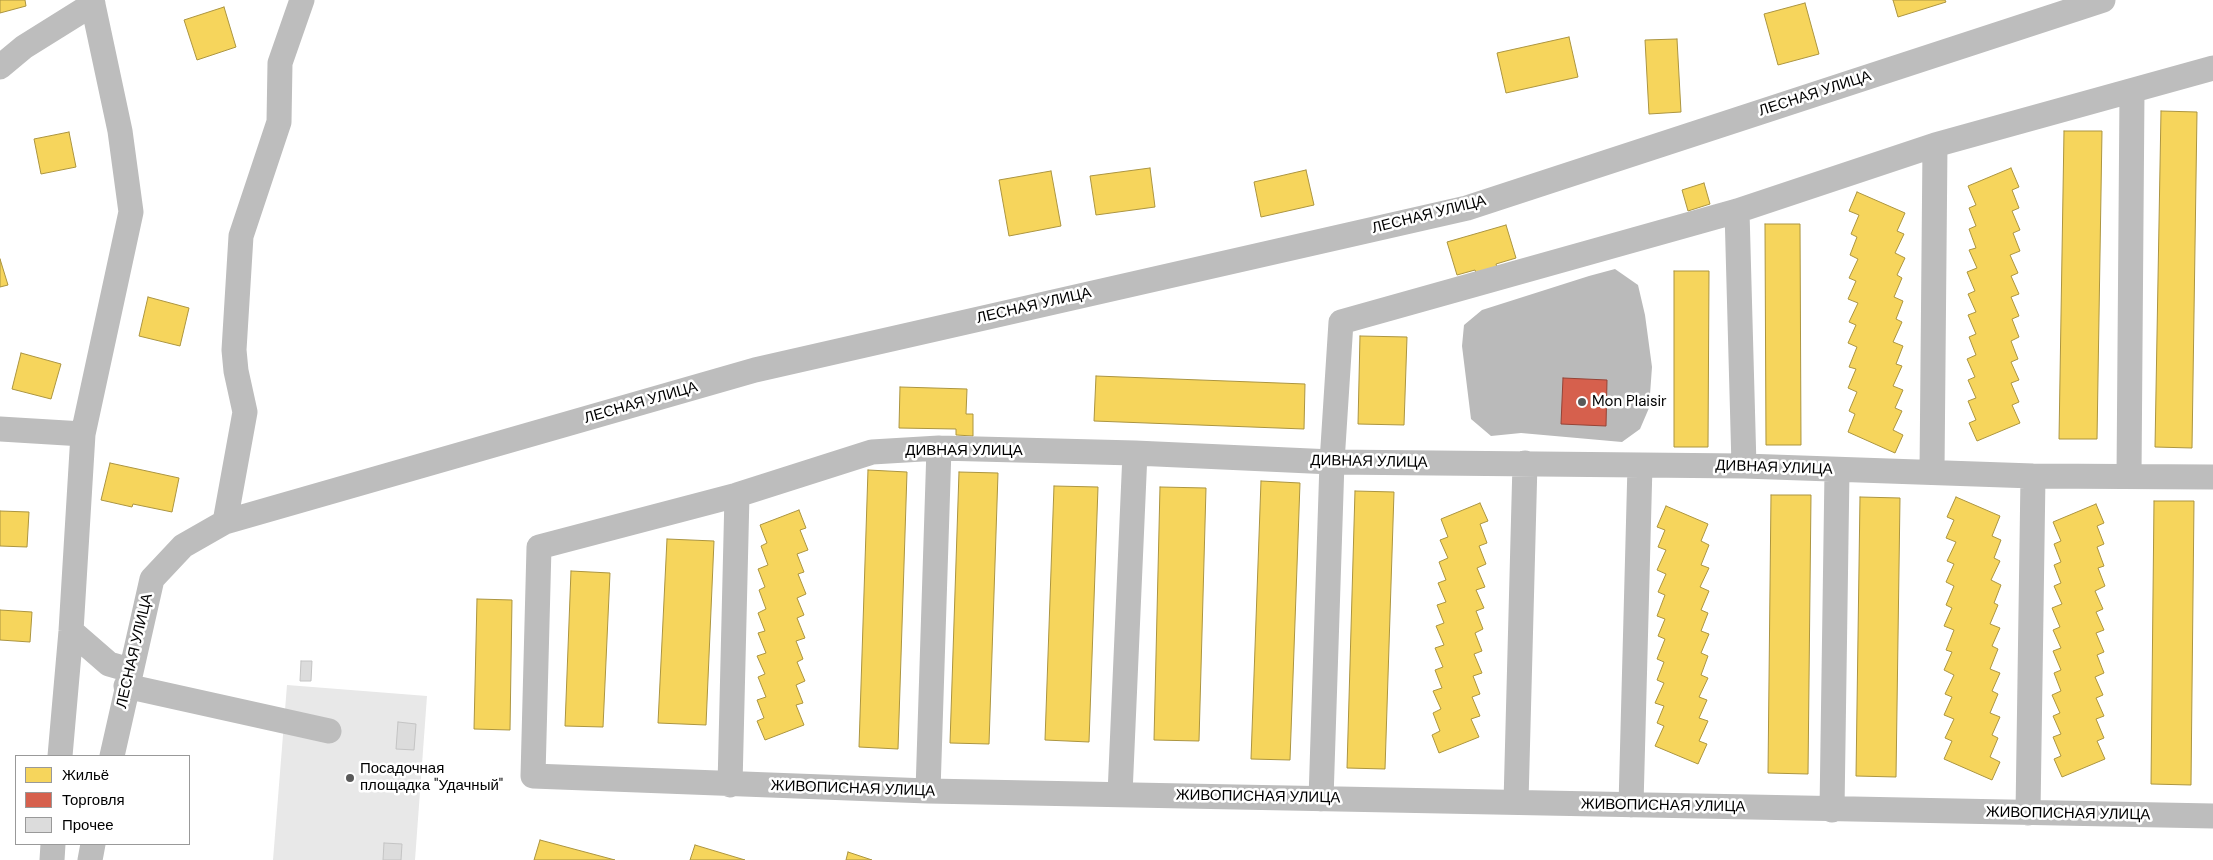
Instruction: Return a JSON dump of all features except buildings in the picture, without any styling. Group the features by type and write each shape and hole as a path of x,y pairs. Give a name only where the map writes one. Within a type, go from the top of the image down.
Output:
{"street":[{"path":"225,522 245,412 236,371 234,350 241,236 279,122 280,63 302,0"},
{"name":"ЛЕСНАЯ УЛИЦА","path":"112,755 128,678 152,579 183,546 225,522 755,370 1467,208 2103,0"},
{"path":"0,67 24,47 92,2 120,131 131,212 83,434 71,631 60,755"},
{"path":"1321,799 1332,462 1341,322 1737,210 1934,145 2213,68"},
{"path":"2130,476 2132,91"},
{"path":"1932,472 1934,145"},
{"path":"1737,210 1744,466"},
{"path":"0,429 83,434"},
{"path":"928,791 940,448"},
{"name":"ДИВНАЯ УЛИЦА","path":"539,548 737,495 872,452 940,448 1135,453 1332,462 1744,466 1837,471 2213,478"},
{"path":"1120,794 1135,453"},
{"path":"1516,802 1525,463"},
{"path":"1632,805 1640,465"},
{"path":"1832,810 1837,471"},
{"path":"2028,813 2033,476"},
{"path":"730,785 737,495"},
{"name":"ЖИВОПИСНАЯ УЛИЦА","path":"539,548 533,776 730,785 928,791 2213,816"},
{"path":"71,631 128,678 329,731"},
{"path":"52,860 53,845"},
{"path":"90,860 94,845"}],"shaded area":[{"path":"1615,269 1638,285 1645,315 1652,367 1649,408 1640,429 1622,442 1521,433 1491,436 1471,419 1462,346 1464,325 1482,310"},
{"name":"Посадочная площадка \"Удачный\"","path":"287,685 427,696 415,860 273,860"}],"place":[{"name":"Mon Plaisir","path":"1582,402"},
{"name":"Посадочная площадка \"Удачный\"","path":"350,778"}]}
